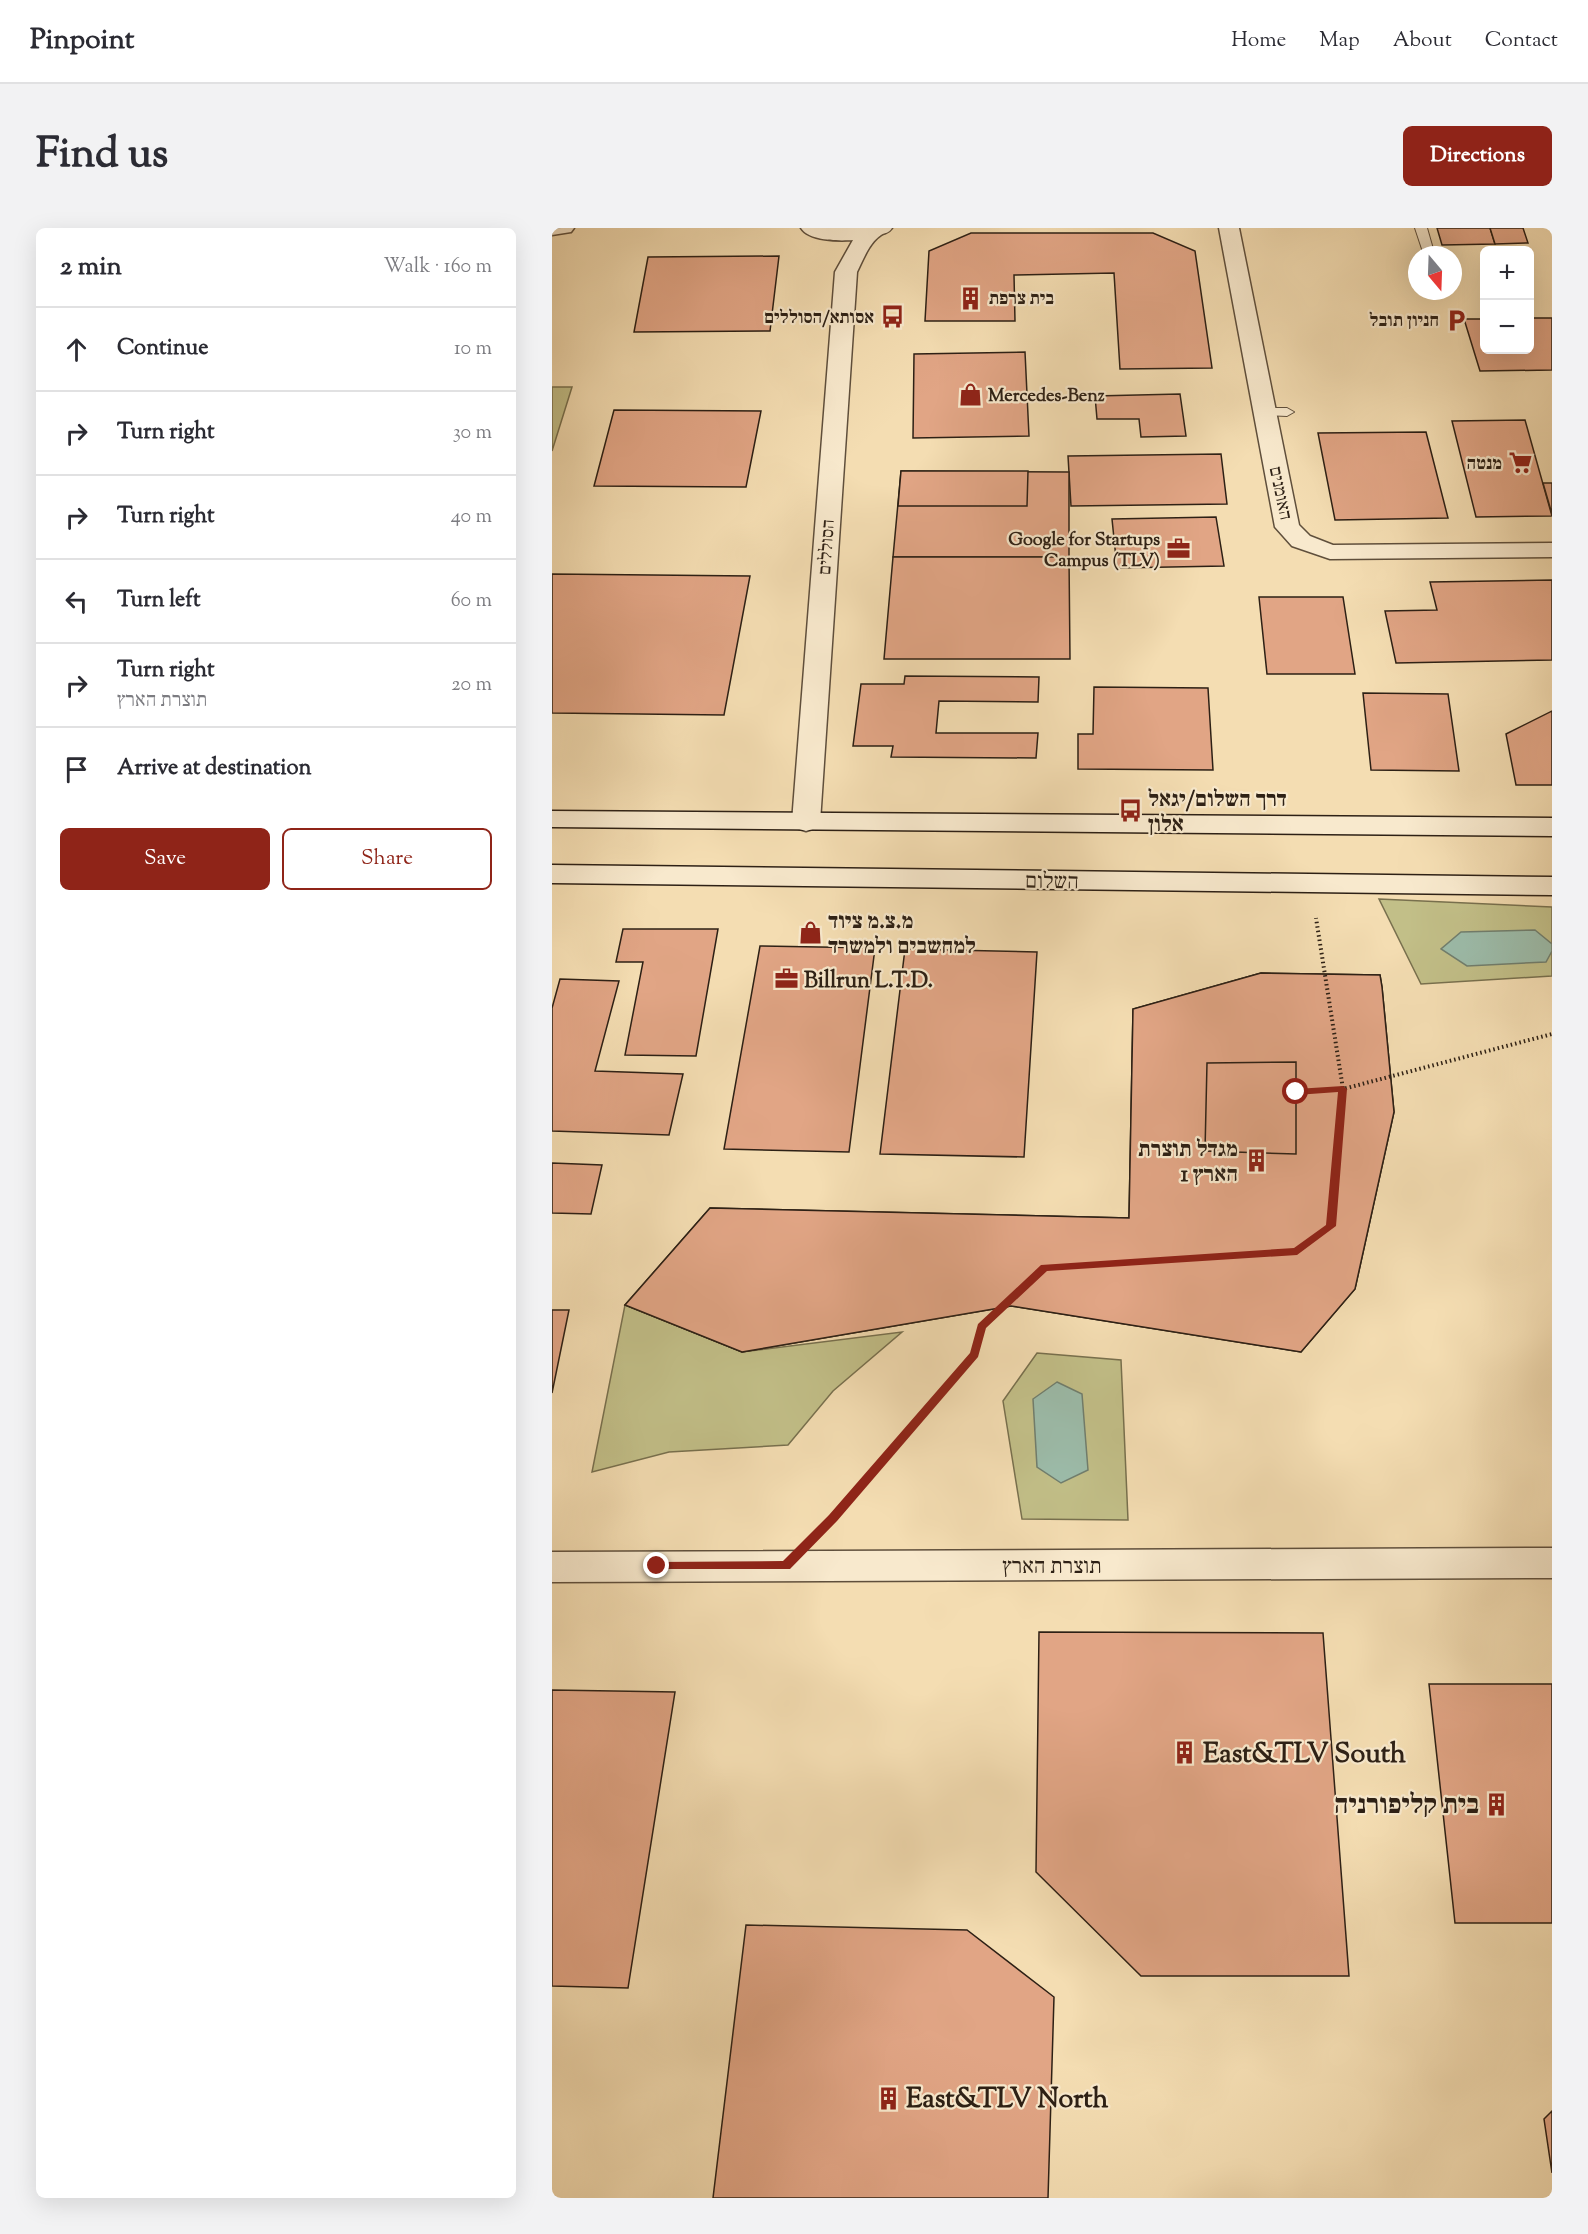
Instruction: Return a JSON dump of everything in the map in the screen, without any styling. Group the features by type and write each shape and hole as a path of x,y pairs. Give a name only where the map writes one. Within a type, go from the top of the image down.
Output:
{"street":[{"path":"552,229 564,228"},
{"name":"האומנים","path":"1229,228 1246,276 1276,412 1287,526 1301,541 1330,552 1552,550"},
{"path":"819,230 850,234 877,230"},
{"path":"819,230 846,272"},
{"name":"הסוללים","path":"806,822 846,272 861,244 877,230"},
{"path":"552,819 1552,827"},
{"name":"השלום","path":"552,873 1552,886"},
{"name":"תוצרת הארץ","path":"552,1567 1552,1563"}],"lane":[{"path":"1421,228 1426,246"}],"path":[{"path":"786,1566 833,1518 974,1354 981,1327 1045,1268 1297,1251 1331,1226 1343,1089 1311,883"},
{"path":"1296,1092 1343,1089 1552,1034"}],"shaded area":[{"path":"552,387 572,387 552,451"},
{"path":"1379,899 1552,907 1552,976 1421,984"},
{"path":"1535,930 1552,944 1552,951 1546,962 1467,966 1441,949 1461,932"},
{"path":"625,1305 742,1352 902,1332 833,1391 788,1445 669,1452 592,1472"},
{"path":"1037,1353 1121,1360 1128,1520 1022,1519 1003,1401"},
{"path":"1057,1382 1082,1394 1088,1470 1061,1483 1037,1467 1033,1399"}],"building":[{"path":"1437,228 1490,228 1495,244 1442,245"},
{"path":"1490,228 1523,228 1528,243 1495,244"},
{"name":"בית צרפת","path":"971,233 1153,233 1195,251 1212,368 1120,369 1114,273 1014,275 1015,321 925,321 929,251"},
{"path":"779,256 770,331 634,332 648,257"},
{"path":"1534,318 1552,318 1552,370 1480,371 1464,319 1480,319 1480,354 1534,354"},
{"name":"Mercedes-Benz","path":"1025,352 1029,436 913,438 914,354"},
{"path":"1180,394 1186,436 1141,437 1139,419 1097,419 1095,396"},
{"path":"614,410 761,411 746,487 594,486"},
{"path":"1525,420 1552,516 1476,517 1452,421"},
{"path":"1426,432 1448,518 1335,520 1318,433"},
{"path":"1221,454 1227,504 1071,506 1068,456"},
{"path":"901,471 1069,472 1069,557 893,557"},
{"path":"901,471 1028,471 1027,506 898,506"},
{"path":"1543,483 1552,483 1552,514"},
{"path":"1216,517 1224,566 1117,568 1112,519"},
{"path":"893,557 1069,557 1070,659 884,659"},
{"path":"552,574 750,576 724,715 552,713"},
{"path":"1552,580 1552,660 1396,663 1385,611 1437,610 1430,582"},
{"path":"1259,597 1343,597 1355,674 1267,674"},
{"path":"905,676 1039,677 1038,702 939,701 936,733 1038,733 1036,758 891,757 893,746 853,746 861,684 904,684"},
{"path":"1094,687 1208,688 1213,770 1078,769 1078,734 1093,734"},
{"path":"1363,693 1448,694 1459,771 1371,770"},
{"path":"1552,711 1552,785 1516,785 1506,734"},
{"path":"623,929 718,929 696,1056 625,1055 643,962 616,962"},
{"path":"760,946 875,948 849,1152 724,1149"},
{"path":"905,949 1037,952 1024,1157 880,1154"},
{"name":"מגדל תוצרת הארץ 1","path":"1261,973 1380,975 1394,1112 1355,1289 1301,1352 1011,1306 742,1352 625,1305 710,1208 1129,1218 1133,1009","holes":["1296,1062 1296,1154 1205,1151 1207,1063"]},
{"name":"מגדל תוצרת הארץ 1","path":"1261,973 1380,975 1382,987 1394,1112 1355,1289 1301,1352 1011,1306 742,1352 625,1305 710,1208 1129,1218 1133,1009"},
{"path":"560,979 619,981 595,1071 683,1074 669,1135 552,1131 552,1008"},
{"path":"1296,1062 1296,1154 1205,1151 1207,1063"},
{"path":"552,1163 602,1165 591,1214 552,1213"},
{"path":"552,1310 569,1310 552,1393"},
{"name":"East&TLV South","path":"1039,1632 1323,1633 1349,1976 1141,1976 1036,1872"},
{"name":"בית קליפורניה","path":"1429,1684 1552,1684 1552,1923 1455,1923"},
{"path":"552,1690 675,1692 628,1988 552,1986"},
{"name":"East&TLV North","path":"746,1925 967,1930 1054,1997 1048,2198 713,2198"},
{"path":"1552,2111 1552,2173 1544,2119"}],"place":[{"name":"בית צרפת","path":"971,298"},
{"name":"אסותא/הסוללים","path":"892,317"},
{"name":"חניון תובל","path":"1457,320"},
{"name":"Mercedes-Benz","path":"970,395"},
{"name":"מנטה","path":"1520,463"},
{"name":"Google for Startups Campus (TLV)","path":"1178,549"},
{"name":"דרך השלום/יגאל אלון","path":"1130,811"},
{"name":"מ.צ.מ ציוד למחשבים ולמשרד","path":"810,933"},
{"name":"Billrun L.T.D.","path":"786,979"},
{"name":"מגדל תוצרת הארץ 1","path":"1256,1161"},
{"name":"East&TLV South","path":"1185,1753"},
{"name":"בית קליפורניה","path":"1497,1804"},
{"name":"East&TLV North","path":"888,2098"}],"route":[{"path":"657,1566 786,1566 833,1518 974,1354 981,1327 1045,1268 1297,1251 1331,1226 1343,1089 1296,1092"}]}
